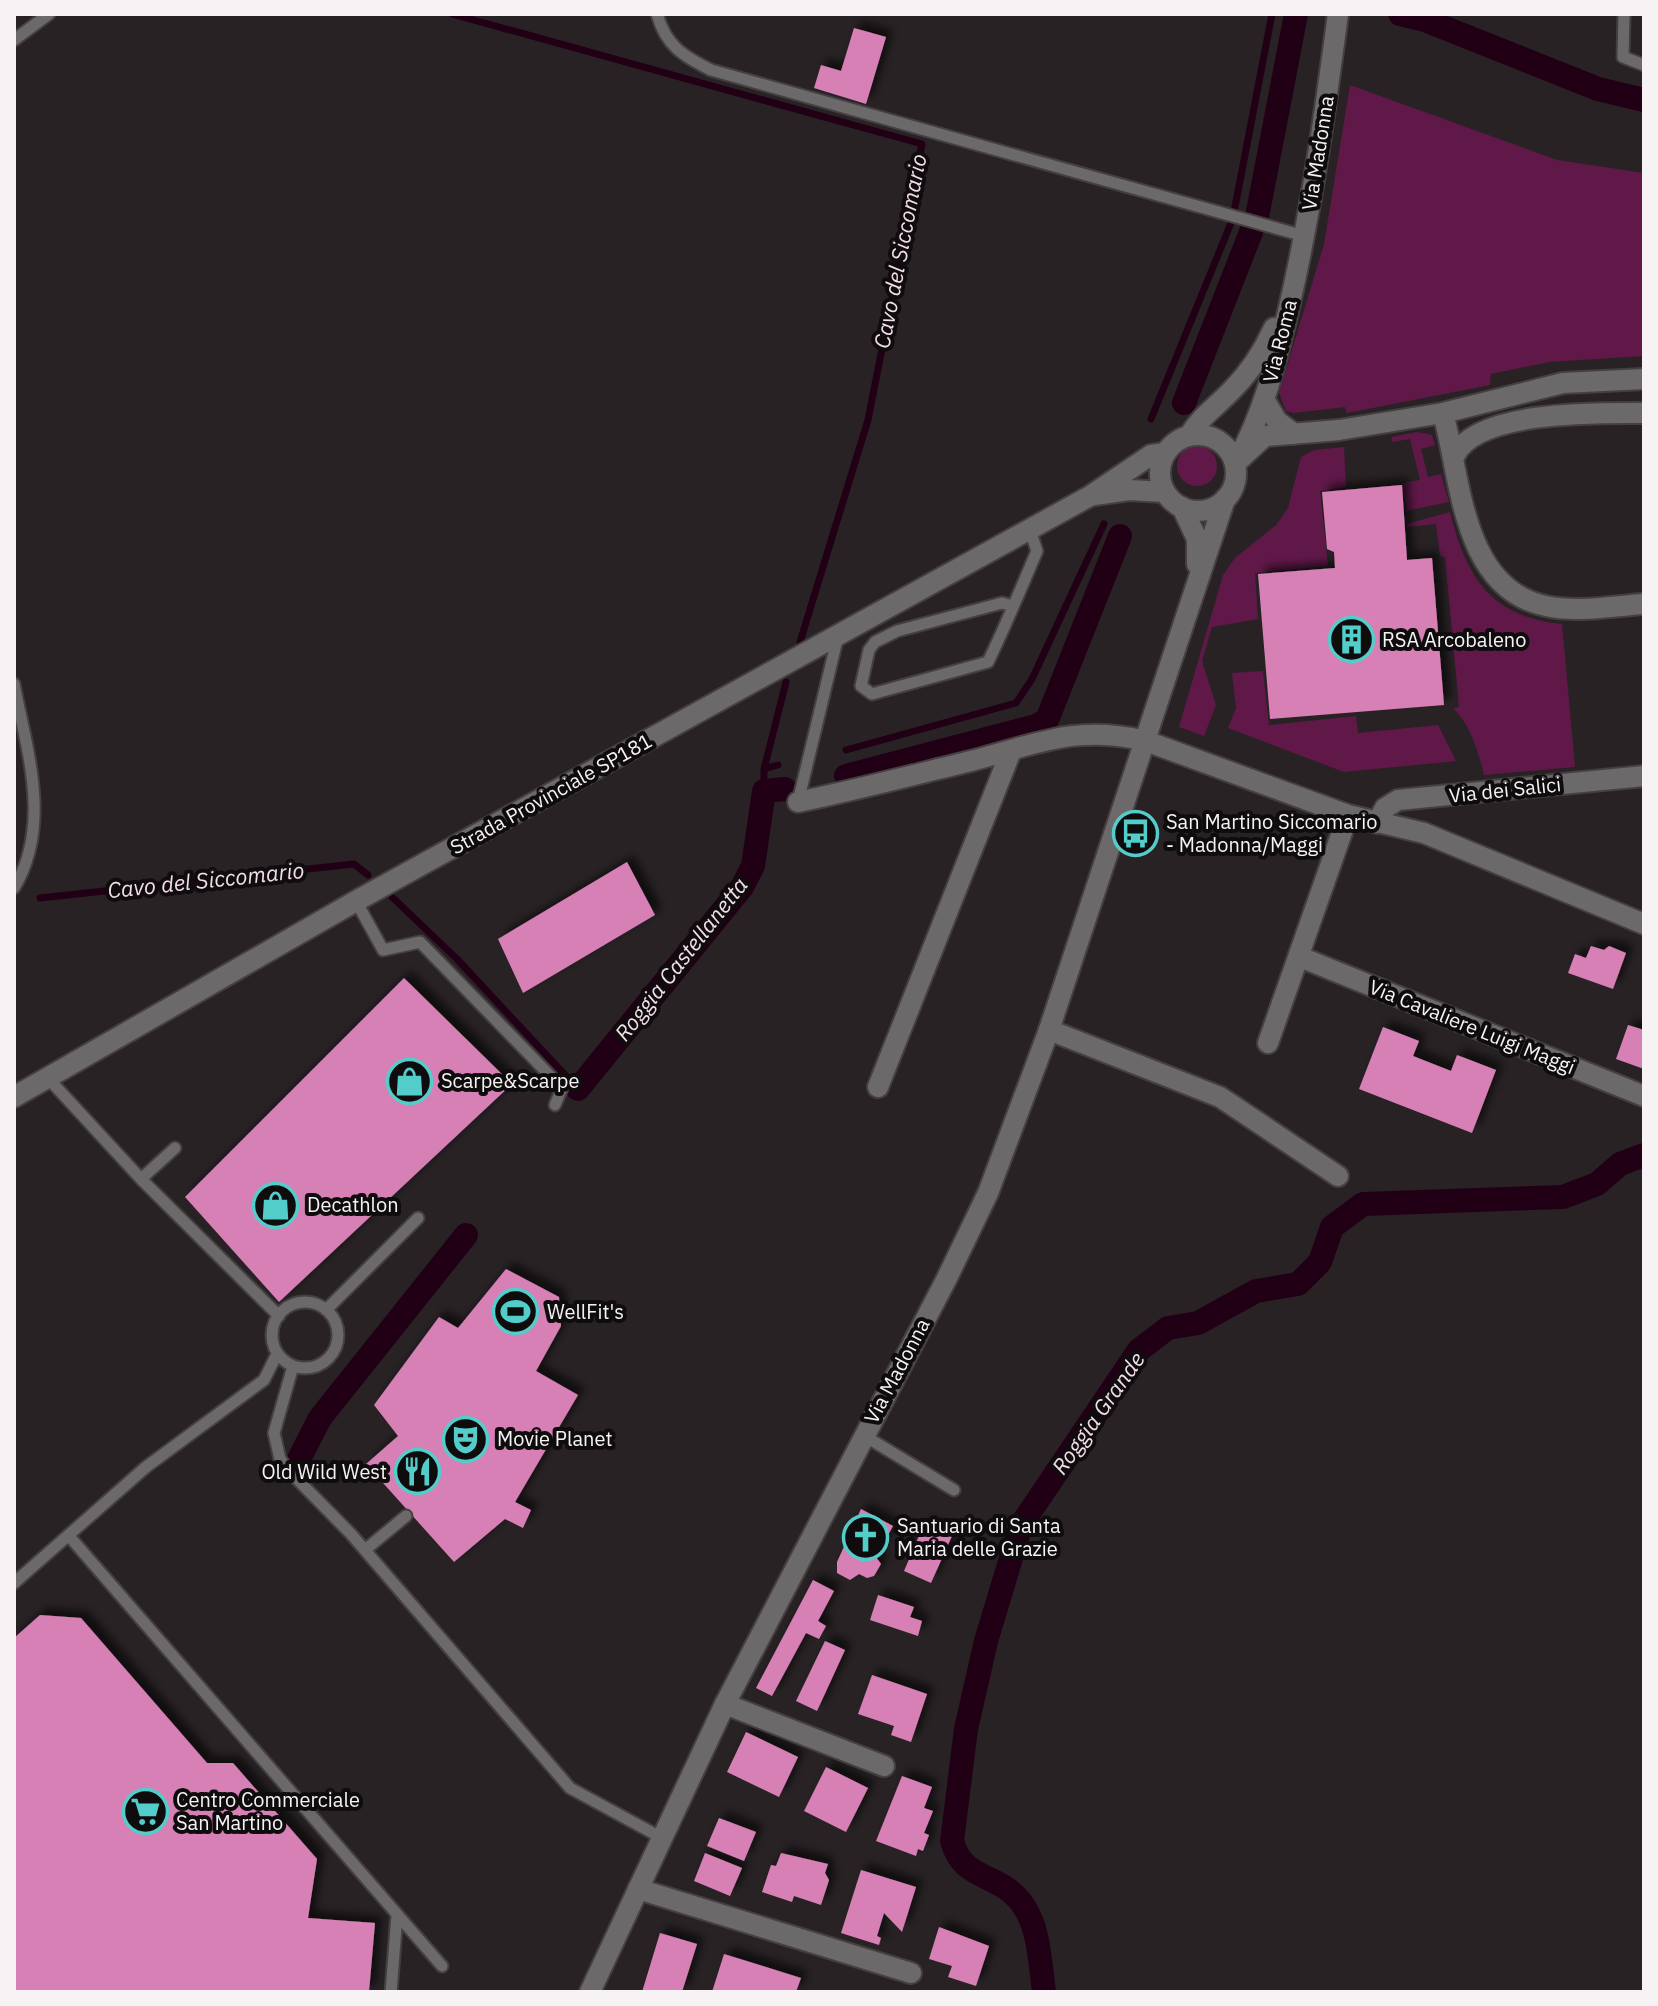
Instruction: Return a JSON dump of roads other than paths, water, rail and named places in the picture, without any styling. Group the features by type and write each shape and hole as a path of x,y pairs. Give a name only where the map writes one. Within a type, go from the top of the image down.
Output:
{"street":[{"name":"Via Madonna","path":"1293,290 1313,195 1338,14"},
{"name":"Via Roma","path":"1235,464 1257,426 1293,290"},
{"name":"Via Roma","path":"1189,436 1200,416 1229,393 1258,361 1293,290"},
{"path":"1235,464 1265,436 1443,413 1563,383 1644,379"},
{"path":"1264,399 1277,421 1294,434"},
{"path":"1478,404 1504,424"},
{"path":"1443,413 1478,551 1487,570 1523,599 1545,606 1569,609 1644,604"},
{"path":"1455,455 1466,439 1504,424 1587,413 1644,413"},
{"path":"1189,436 1213,438 1223,444 1235,464 1236,477 1225,499 1212,508 1197,511 1182,507 1165,492 1161,466 1166,453 1176,442 1189,436"},
{"name":"Strada Provinciale SP181","path":"14,1097 356,901 1030,530 1090,496 1151,455 1166,453"},
{"name":"Strada Provinciale SP181","path":"1090,496 1129,490 1165,492"},
{"name":"Via Madonna","path":"595,1988 725,1704 969,1234 1015,1127 1194,583 1225,499"},
{"name":"Via Madonna","path":"1182,507 1197,539 1194,583"},
{"path":"798,802 1011,751 1049,737 1108,733 1143,740 1348,815 1424,833 1644,924"},
{"path":"878,1087 1011,751"},
{"name":"Via dei Salici","path":"1377,823 1385,808 1398,800 1644,776"},
{"path":"1268,1043 1348,815"},
{"name":"Via Cavaliere Luigi Maggi","path":"1300,957 1644,1096"},
{"path":"1049,1030 1220,1097 1338,1176"},
{"path":"725,1704 884,1766"},
{"path":"638,1889 911,1973"}],"lane":[{"path":"14,40 49,14"},
{"path":"657,14 663,36 680,55 711,70 1304,236"},
{"path":"1624,14 1623,57 1644,65"},
{"path":"1013,606 1002,603 888,634 869,650 861,686 872,694 988,662 1013,606 1037,551 1030,530"},
{"path":"798,802 838,636"},
{"path":"14,684 37,818 30,855 14,888"},
{"path":"356,901 383,950 420,942 562,1088 555,1105"},
{"path":"46,1076 141,1179 279,1316"},
{"path":"141,1179 175,1148"},
{"path":"326,1310 418,1218"},
{"path":"296,1303 317,1304 326,1310 337,1327 338,1337 331,1356 313,1367 293,1366 277,1354 272,1335 279,1316 296,1303"},
{"path":"14,1583 146,1467 264,1380 277,1354"},
{"path":"293,1366 274,1433 280,1459 365,1550 570,1788 662,1838"},
{"path":"863,1435 954,1490"},
{"path":"365,1550 406,1516"},
{"path":"69,1536 442,1966"},
{"path":"391,1992 397,1915"}],"waterway":[{"name":"Cavo del Siccomario","path":"452,14 922,144 868,420 800,642"},
{"name":"Cavo del Siccomario","path":"1235,207 1272,14"},
{"name":"Roggia Castellanetta","path":"1257,217 1296,14"},
{"name":"Roggia Castellanetta","path":"1400,14 1425,20 1598,89 1644,100"},
{"name":"Cavo del Siccomario","path":"1151,419 1231,223"},
{"name":"Roggia Castellanetta","path":"1184,403 1251,232"},
{"name":"Cavo del Siccomario","path":"846,750 1016,703 1032,679 1104,524"},
{"name":"Roggia Castellanetta","path":"846,776 1036,726 1047,720 1120,536"},
{"name":"Cavo del Siccomario","path":"764,791 764,769 786,682"},
{"name":"Cavo del Siccomario","path":"764,769 778,765"},
{"name":"Roggia Castellanetta","path":"578,1089 742,887 753,866 764,791 785,789"},
{"name":"Cavo del Siccomario","path":"40,898 354,864 368,875"},
{"name":"Cavo del Siccomario","path":"392,897 457,959 578,1089"},
{"name":"Roggia Grande","path":"1044,1992 1036,1935 1026,1909 1006,1888 966,1866 952,1841 966,1729 986,1641 1021,1525 1139,1350 1168,1328 1198,1323 1256,1291 1298,1284 1320,1262 1332,1227 1363,1204 1563,1197 1597,1184 1620,1164 1644,1155"},
{"name":"Roggia Castellanetta","path":"299,1459 320,1418 466,1235"}],"place":[{"name":"RSA Arcobaleno","path":"1351,640"},
{"name":"San Martino Siccomario - Madonna/Maggi","path":"1135,834"},
{"name":"Scarpe&Scarpe","path":"410,1081"},
{"name":"Decathlon","path":"276,1205"},
{"name":"WellFit's","path":"516,1312"},
{"name":"Movie Planet","path":"466,1439"},
{"name":"Old Wild West","path":"418,1472"},
{"name":"Santuario di Santa Maria delle Grazie","path":"866,1537"},
{"name":"Centro Commerciale San Martino","path":"145,1811"}]}
